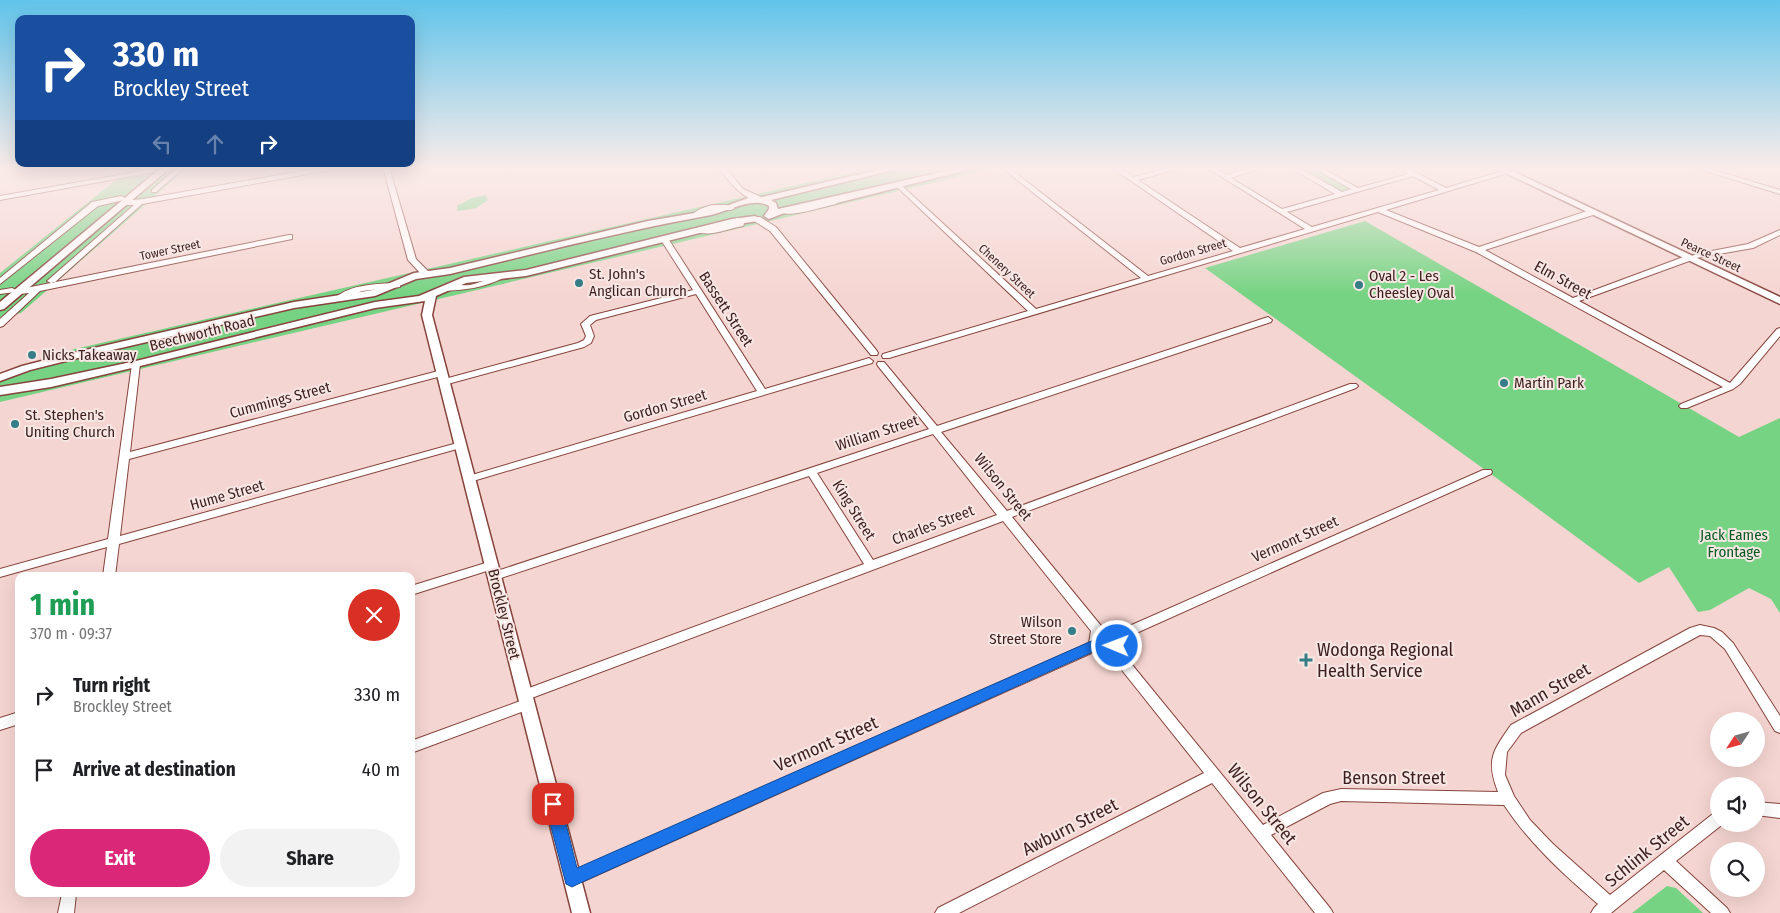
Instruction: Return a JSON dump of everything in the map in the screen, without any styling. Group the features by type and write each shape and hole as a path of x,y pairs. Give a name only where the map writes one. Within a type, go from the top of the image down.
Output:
{"main road":[{"path":"0,307 9,293 39,279 115,210"},
{"path":"427,274 454,270 639,226 723,210"},
{"path":"739,210 740,213 745,216 756,219"},
{"path":"774,210 774,214"},
{"path":"436,293 464,280 526,273 665,240 739,220 756,219 794,210"},
{"name":"Pearce Street","path":"1588,210 1780,296"},
{"name":"Pearce Street","path":"1592,210 1780,301"},
{"path":"427,274 438,283 436,293"},
{"name":"Beechworth Road","path":"0,378 38,364 138,340 294,305 375,293 403,281 427,274"},
{"path":"403,281 401,290 411,300"},
{"name":"Beechworth Road","path":"0,391 51,383 136,364 375,305 411,300 436,293"},
{"name":"Brockley Street","path":"427,315 436,293"},
{"name":"Brockley Street","path":"411,300 427,315 581,913"},
{"path":"136,364 138,340"}],"street":[{"path":"0,282 87,210"},
{"path":"53,283 65,268 131,210"},
{"path":"398,210 412,260 411,272 403,281"},
{"name":"Chenery Street","path":"924,210 1034,312"},
{"path":"1058,210 1147,279"},
{"path":"1177,210 1238,251"},
{"path":"1278,210 1312,230"},
{"path":"1282,212 1290,210"},
{"name":"Gordon Street","path":"884,360 1034,312 1379,210"},
{"name":"Elm Street","path":"1379,210 1479,250 1730,387"},
{"path":"1479,250 1593,212"},
{"path":"773,229 774,214"},
{"path":"756,219 773,229 876,364 884,360"},
{"path":"1573,301 1693,257 1750,246 1780,232"},
{"name":"Tower Street","path":"39,279 53,283 289,237"},
{"name":"Bassett Street","path":"665,240 763,393"},
{"path":"412,260 427,274"},
{"path":"0,324 39,279 65,268"},
{"name":"Cummings Street","path":"125,457 443,377 581,345 588,341 590,336 586,324 593,318 699,291"},
{"name":"William Street","path":"415,590 494,570 811,472 1268,320"},
{"path":"1684,406 1730,387 1737,382 1780,331"},
{"name":"Gordon Street","path":"469,479 763,393 872,357"},
{"name":"Wilson Street","path":"884,360 1098,638"},
{"path":"110,572 136,364"},
{"name":"Charles Street","path":"415,745 526,700 871,566 1353,386"},
{"name":"Hume Street","path":"0,573 461,445"},
{"name":"King Street","path":"811,472 871,566"},
{"name":"Vermont Street","path":"1114,643 1487,472"},
{"name":"Mann Street","path":"1604,909 1522,822 1506,799 1498,758 1505,741 1516,729 1694,631 1702,629 1713,632 1722,638 1780,728"},
{"path":"1110,632 1114,643 1102,649 1098,638 1110,632"},
{"name":"Vermont Street","path":"572,879 1098,638"},
{"name":"Wilson Street","path":"1114,643 1214,775 1325,913"},
{"path":"0,724 15,719"},
{"name":"Awburn Street","path":"943,913 1214,775"},
{"name":"Benson Street","path":"1261,833 1328,798 1341,795 1506,799"},
{"path":"1765,809 1780,811"},
{"name":"Schlink Street","path":"1604,909 1710,825"},
{"path":"1665,861 1722,913"},
{"path":"66,913 68,897"}],"green space":[{"path":"79,210 139,210 21,313 0,317 0,273"},
{"path":"688,210 819,210 0,402 0,380 65,360 66,351"},
{"name":"Martin Park","path":"1365,221 1739,437 1780,418 1780,613 1771,599 1749,588 1710,610 1698,612 1669,567 1639,583 1205,268"},
{"path":"1667,886 1676,888 1703,913 1632,913"}],"place":[{"name":"St. John's Anglican Church","path":"579,283"},
{"name":"Oval 2 - Les Cheesley Oval","path":"1359,285"},
{"name":"Nicks Takeaway","path":"32,355"},
{"name":"Martin Park","path":"1504,383"},
{"name":"St. Stephen's Uniting Church","path":"15,424"},
{"name":"Wilson Street Store","path":"1072,631"},
{"name":"Wodonga Regional Health Service","path":"1306,660"}],"route":[{"path":"553,804 572,879 1096,645 1102,649 1109,650 1117,646"}],"park label":[{"name":"Jack Eames Frontage","path":"1734,544"}]}
